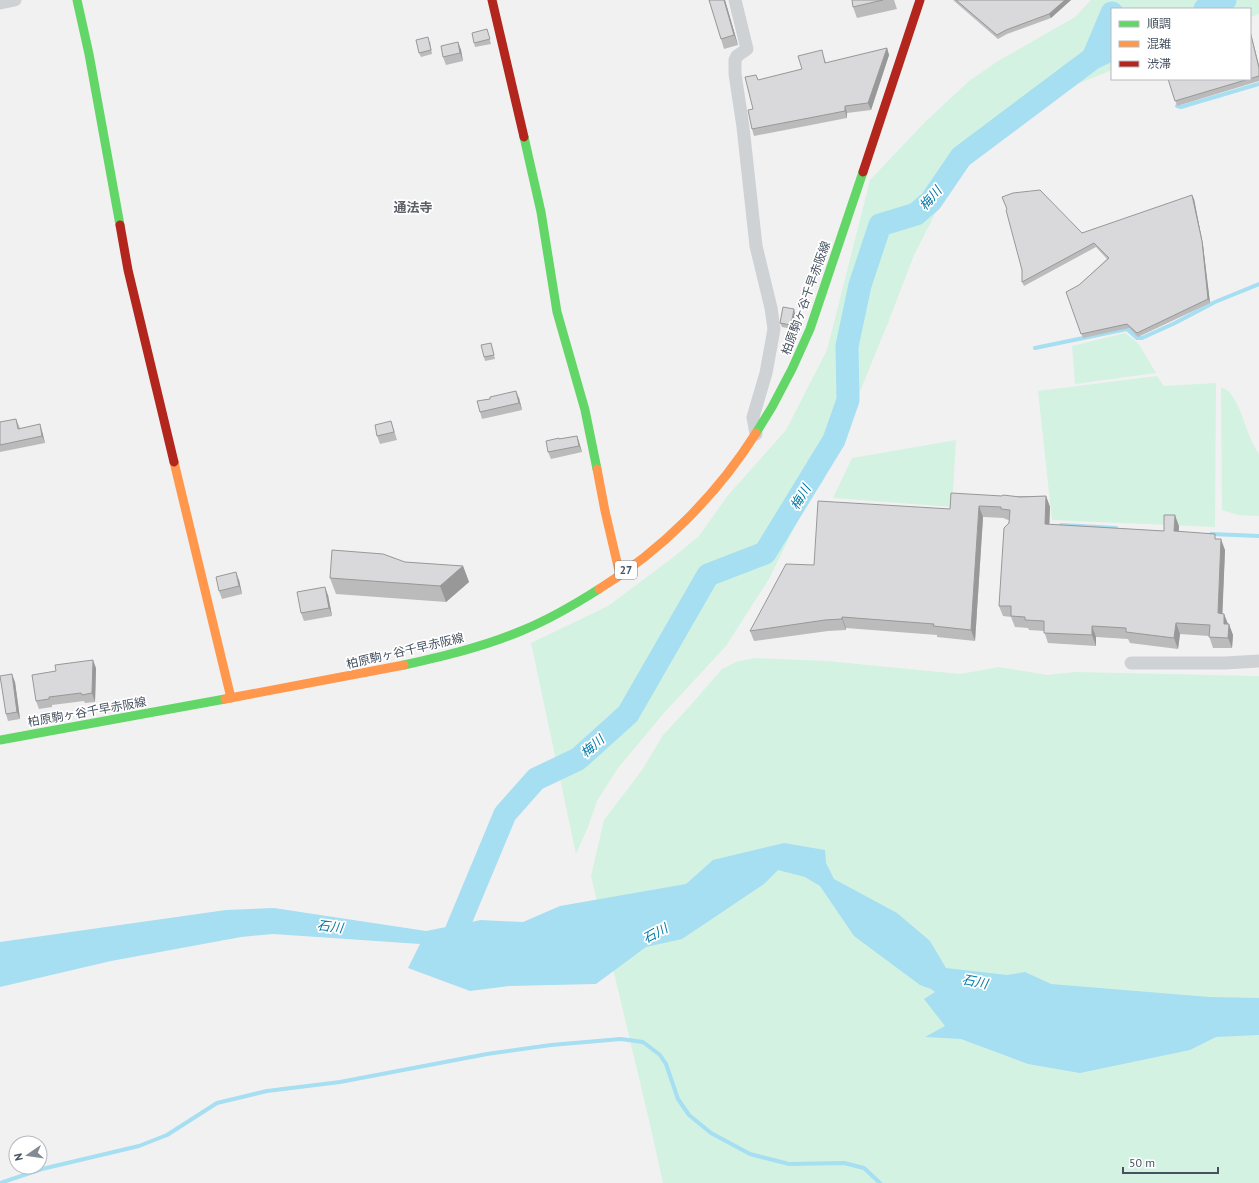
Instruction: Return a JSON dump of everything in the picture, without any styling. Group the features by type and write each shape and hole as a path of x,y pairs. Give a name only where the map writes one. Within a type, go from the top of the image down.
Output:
{"main road":[{"path":"77,0 89,54 128,270 231,698"},
{"path":"492,0 541,212 557,312 585,410 605,511 620,575"},
{"name":"柏原駒ヶ谷千早赤阪線","path":"0,740 231,698 448,656 513,635 557,614 620,575 662,543 702,504 726,476 756,434 779,396 799,356 810,329 920,0"}],"street":[{"path":"0,3 14,0"},
{"path":"735,0 747,49 737,56 735,60 735,74 744,133 756,246 771,308 774,329 766,373 753,417 756,434"},
{"path":"1131,663 1225,663 1259,661"}],"green space":[{"path":"1091,0 1259,0 1259,14 1251,17 1251,8 1111,8 1111,70 1080,83 1018,120 982,149 953,179 914,255 888,323 824,479 799,518 769,579 726,646 664,713 618,768 597,801 588,827 576,854 531,643 608,606 699,536 729,494 786,430 827,350 870,180 925,122 969,81 998,61 1075,17"},
{"path":"1125,333 1138,343 1156,373 1075,384 1072,346"},
{"path":"1157,376 1164,386 1216,383 1215,527 1052,520 1038,391"},
{"path":"1221,387 1228,391 1238,405 1251,439 1259,454 1259,516 1238,515 1222,510"},
{"path":"956,440 952,507 833,498 852,458"},
{"path":"754,658 827,661 960,674 999,667 1047,675 1075,672 1259,676 1259,1183 663,1183 591,876 604,820 642,770 663,735 722,669 736,662"}],"water":[{"name":"石川","path":"784,843 825,850 826,863 834,879 897,913 930,941 946,968 1007,975 1025,972 1051,984 1209,997 1259,998 1259,1035 1216,1037 1190,1050 1080,1073 1028,1064 961,1039 925,1037 945,1026 924,999 935,992 920,985 854,936 820,886 805,877 778,870 764,884 682,939 646,947 596,984 509,986 470,991 408,968 420,944 273,934 241,937 111,961 0,987 0,942 226,910 274,908 426,931 481,920 523,922 560,906 686,884 713,860"}],"building":[{"path":"709,0 724,0 734,35 721,39"},
{"path":"852,0 883,0 853,7"},
{"path":"956,0 1065,0 1049,14 1006,30 997,35"},
{"path":"487,29 490,39 474,43 472,33"},
{"path":"1251,35 1259,68 1259,76 1251,79"},
{"path":"428,37 431,50 419,53 416,40"},
{"path":"458,42 460,53 443,57 441,46"},
{"path":"887,48 868,103 845,106 845,111 752,129 748,110 753,109 745,77 756,75 758,80 802,69 798,56 822,50 825,63"},
{"path":"1168,80 1246,80 1175,101"},
{"path":"1040,190 1082,233 1192,195 1202,241 1208,299 1137,333 1127,324 1081,334 1066,292 1079,285 1109,258 1094,243 1022,282 1022,270 1006,210 1007,209 1002,197 1013,193"},
{"path":"783,307 794,309 791,325 780,323"},
{"path":"491,343 494,355 484,357 481,345"},
{"path":"516,391 519,403 480,412 477,401 490,399 490,397"},
{"path":"16,419 18,429 40,424 42,436 0,445 0,422"},
{"path":"391,421 394,432 377,436 375,425"},
{"path":"577,436 579,446 548,452 546,441"},
{"path":"951,493 1020,497 1046,496 1045,524 1164,531 1164,515 1175,515 1174,531 1215,534 1215,539 1221,539 1218,613 1224,614 1224,624 1229,624 1228,638 1209,637 1210,625 1176,623 1174,638 1126,632 1126,628 1092,626 1092,635 1044,633 1044,621 1025,620 1025,617 1011,616 1011,606 999,606 1004,528 1009,523 1010,510 1001,509 1001,507 979,506 971,630 933,626 934,624 842,617 842,619 825,620 750,631 786,564 814,565 818,501 950,509"},
{"path":"332,550 383,554 405,562 463,566 440,586 330,578"},
{"path":"236,572 239,586 219,591 216,577"},
{"path":"325,587 329,608 301,613 297,592"},
{"path":"93,660 92,693 49,697 49,699 36,701 32,675 56,671 55,665"},
{"path":"12,674 17,712 6,714 0,676"}],"waterway":[{"name":"梅川","path":"1207,8 1225,0"},
{"path":"1093,58 1111,15"},
{"name":"梅川","path":"452,941 505,814 536,779 578,759 628,714 708,575 765,553 834,440 848,400 847,346 860,285 880,225 916,214 931,201 961,157 1093,58 1111,49"},
{"path":"1177,106 1181,107 1259,84"},
{"path":"1035,348 1127,329 1137,338 1142,338 1215,302 1259,284"},
{"path":"1061,525 1116,528"},
{"path":"1211,534 1259,536"},
{"path":"0,1183 42,1169 139,1146 167,1135 217,1103 267,1091 340,1082 487,1054 551,1045 621,1039 643,1042 660,1055 666,1064 678,1099 689,1115 711,1133 750,1154 789,1164 844,1163 864,1168 880,1183"}],"traffic: fast":[{"path":"77,0 89,54 120,225"},
{"path":"524,137 541,212 557,312 585,410 597,469"},
{"path":"756,433 792,369 810,329 863,172"},
{"path":"404,665 463,651 507,637 551,617 599,589"},
{"path":"0,740 225,699"}],"traffic: slow":[{"path":"599,589 644,557 686,520 706,500 724,478 756,433"},
{"path":"174,462 231,698"},
{"path":"597,469 620,575"},
{"path":"225,699 404,665"}],"traffic: jam":[{"path":"492,0 524,137"},
{"path":"863,172 920,0"},
{"path":"120,225 128,270 174,462"}],"district":[{"name":"通法寺","path":"413,207"}]}
